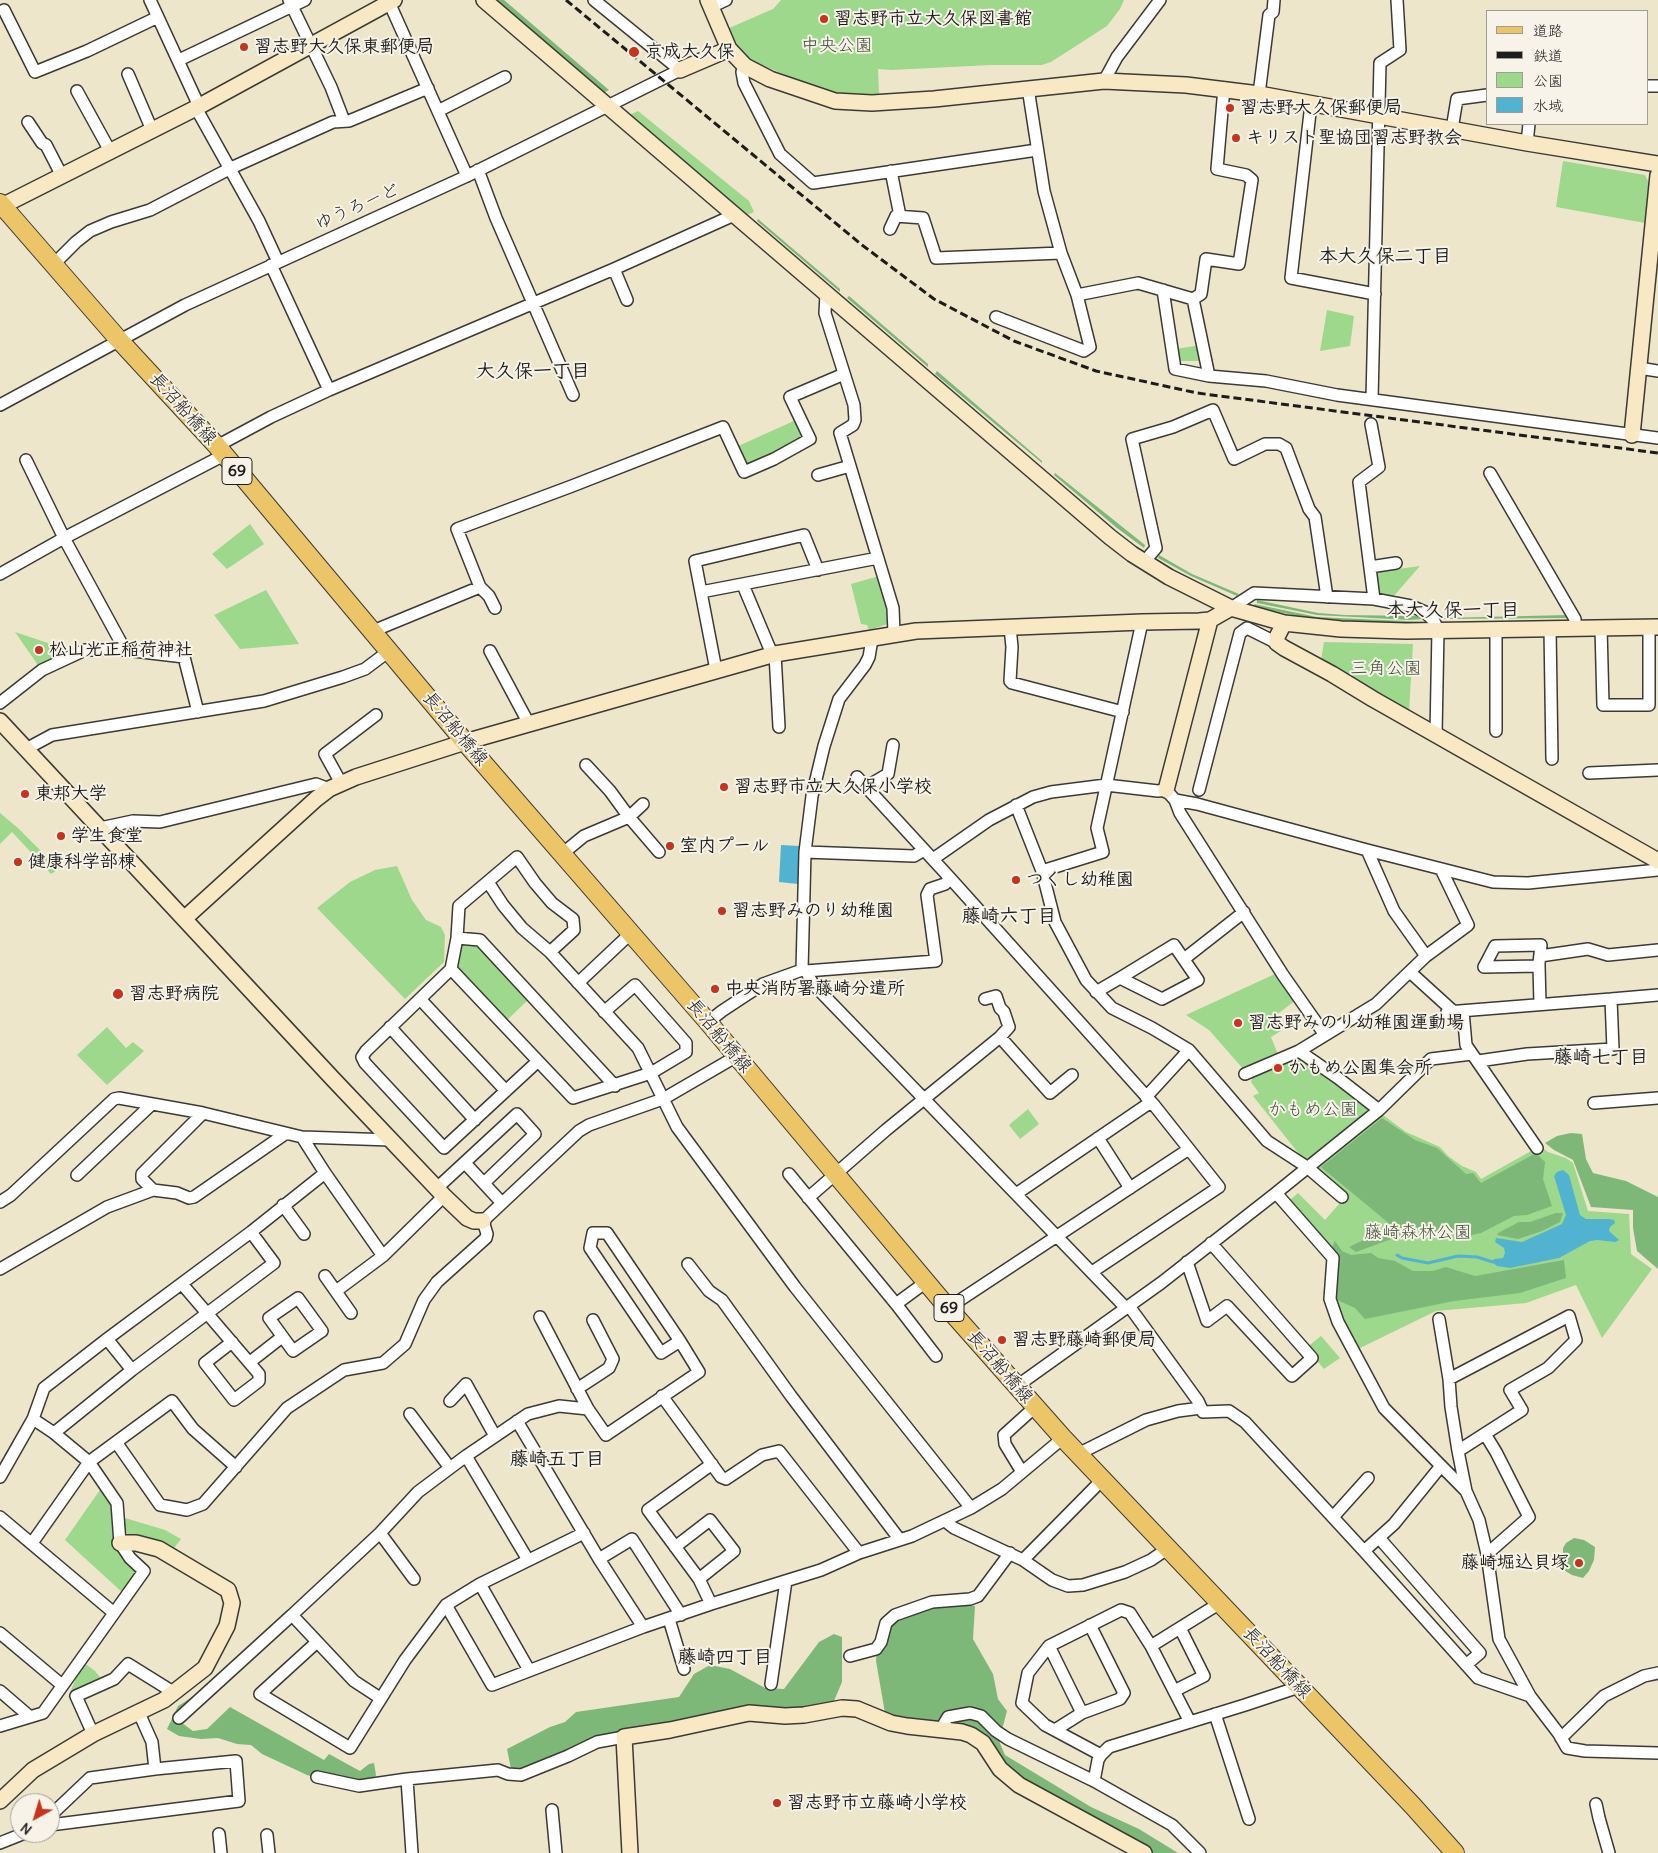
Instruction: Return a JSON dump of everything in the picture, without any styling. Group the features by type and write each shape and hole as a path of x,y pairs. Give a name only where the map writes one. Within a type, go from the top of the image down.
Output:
{"main road":[{"name":"長沼船橋線","path":"1,205 120,341 221,451 465,742 708,1022 948,1308 1062,1438 1413,1806 1455,1853"}],"street":[{"path":"150,0 179,60 198,107 259,221 274,263 329,390"},
{"path":"179,60 291,3 305,0"},
{"path":"484,0 1094,524 1144,562 1185,586 1231,608 1284,623 1341,629 1438,630 1575,627 1601,627 1653,627 1649,705 1603,705 1601,627"},
{"path":"594,0 680,70 729,49"},
{"path":"726,0 709,4 729,49 745,66 770,79 835,101 872,103 934,99 1104,81 1186,85 1224,88 1527,143 1658,164"},
{"path":"1104,81 1116,57 1160,0"},
{"path":"1259,94 1270,15 1273,12 1274,0"},
{"path":"1372,399 1380,63 1400,50 1397,0"},
{"path":"1,205 198,107 391,1 467,176"},
{"path":"291,3 332,87 344,121"},
{"path":"4,10 35,72 87,52 158,17"},
{"path":"745,66 742,72 744,83 780,154 813,183 1038,150"},
{"name":"ゆうろーど","path":"0,405 185,305 467,176 680,70"},
{"path":"128,74 152,130"},
{"path":"438,111 505,77"},
{"path":"54,264 76,242 90,232 111,222 150,210 230,168 333,122 349,121 428,88"},
{"path":"996,317 1084,351 1090,347 1077,295 1060,252 1044,191 1028,88"},
{"path":"1077,295 1138,282 1193,299 1201,294 1206,259 1239,264 1252,180 1246,175 1217,169 1224,88"},
{"path":"77,91 110,151"},
{"path":"1452,129 1457,99 1486,95"},
{"path":"1311,104 1291,278 1375,294"},
{"path":"28,122 42,143 46,145 62,176"},
{"path":"1527,143 1529,125"},
{"path":"478,170 496,218 573,394"},
{"path":"891,171 900,216"},
{"path":"1632,435 1654,251 1658,175"},
{"path":"0,574 221,451 271,417 329,390 614,269 734,215"},
{"path":"890,228 896,216 922,218 936,258 1060,252"},
{"path":"614,269 627,300"},
{"path":"1163,290 1175,369 1209,376 1266,381 1337,395 1658,438"},
{"path":"826,294 825,314 854,405 855,420 848,429 840,433 893,608 894,633"},
{"path":"1193,299 1209,376"},
{"path":"1639,368 1658,372"},
{"path":"495,608 489,596 480,587 457,529 589,480 723,427 744,472 810,439 790,396 844,374"},
{"path":"1144,562 1156,548 1132,439 1173,427 1213,410 1234,459 1265,444 1279,444 1286,448 1308,509 1315,517 1327,597"},
{"path":"1371,424 1379,467 1359,482 1374,599"},
{"path":"26,460 64,538 125,650"},
{"path":"818,475 850,466"},
{"path":"1490,473 1575,618 1575,627"},
{"path":"716,670 694,561 804,535 818,570"},
{"path":"701,592 878,558"},
{"path":"1370,566 1396,563"},
{"path":"743,585 773,654 779,727"},
{"path":"373,631 480,587"},
{"path":"184,919 316,800 335,786 465,742 773,654 872,639 894,633 1210,620 1254,593 1374,599 1402,603 1425,612 1434,621 1438,630 1436,734"},
{"path":"1210,620 1171,795 1180,813 1283,975 1325,1035"},
{"path":"1042,871 1103,852 1097,828 1142,622"},
{"path":"1277,643 1277,637 1284,623"},
{"path":"1010,627 1012,648 1010,681 1012,683 1123,712"},
{"path":"1199,790 1240,632 1247,628 1277,643 1658,861"},
{"path":"1550,628 1552,759"},
{"path":"1496,629 1496,731"},
{"path":"872,639 869,657 865,665 839,699 824,746 812,796 805,852 804,971 813,984 1127,1307 1198,1401 1203,1412 1229,1412 1244,1422 1333,1517 1478,1678 1530,1696"},
{"path":"0,702 42,670 85,650 125,650 184,657 198,712"},
{"path":"26,749 52,735 264,701 365,669 389,651"},
{"path":"490,651 529,724"},
{"path":"335,786 324,754 376,715"},
{"path":"0,721 391,1140 467,1218 474,1221 483,1220 579,1131 589,1125 663,1099 737,1056"},
{"path":"866,787 888,774 893,745"},
{"path":"586,765 610,791 659,852"},
{"path":"1589,773 1658,770"},
{"path":"856,777 933,859 1149,1099 1220,1187 1092,1272"},
{"path":"100,828 133,821 160,822 316,784 335,786"},
{"path":"933,859 990,820 1016,805 1041,794 1106,785 1158,791 1197,804 1494,882 1528,883 1658,870"},
{"path":"562,854 584,836 629,817 643,804"},
{"path":"1016,805 1042,871 1056,922 1086,980 1112,1008 1152,1028 1188,1050 1267,1142 1308,1167 1342,1197"},
{"path":"805,852 914,856 924,850"},
{"path":"1367,850 1394,911 1426,956"},
{"path":"537,1062 444,1148 365,1063 362,1057 390,1027 452,969 457,938 459,906 517,857 552,903 573,919 574,930 550,952"},
{"path":"1245,1074 1298,1051 1376,1004 1426,956 1468,925 1441,869"},
{"path":"708,1022 763,984 804,971 936,960 927,895 930,889 945,884 950,878"},
{"path":"488,882 503,906 522,928 550,952 638,1048 677,1127 795,1288 971,1508"},
{"path":"1184,960 1244,912"},
{"path":"578,983 631,933"},
{"path":"457,938 480,940 615,1086"},
{"path":"1096,992 1174,945 1198,980 1162,999 1120,978"},
{"path":"1540,1004 1540,961 1588,949 1608,955 1658,950"},
{"path":"452,969 537,1062 573,1098 651,1073 686,1052 686,1043 635,985 604,1012"},
{"path":"1410,972 1455,1011 1466,1045 1536,1148"},
{"path":"1455,1011 1658,995"},
{"path":"808,1198 1009,1028 996,996 984,999"},
{"path":"420,998 506,1091"},
{"path":"1017,1386 1161,1283 1276,1193 1379,1110 1431,1059 1613,1049 1612,999"},
{"path":"390,1027 475,1120"},
{"path":"1000,1037 1050,1093 1072,1075"},
{"path":"1016,1194 1098,1138 1149,1099 1188,1050"},
{"path":"1298,1051 1338,1078 1379,1110"},
{"path":"0,1202 11,1195 114,1099 119,1098 203,1114 302,1137 391,1140"},
{"path":"1594,1103 1658,1098"},
{"path":"78,1175 152,1104"},
{"path":"152,1190 142,1179 142,1174 203,1114"},
{"path":"336,1291 383,1256 465,1163 517,1114 535,1134 484,1183"},
{"path":"0,1269 107,1206 152,1190 177,1193 189,1198 194,1197 285,1134"},
{"path":"302,1137 383,1256"},
{"path":"1098,1138 1130,1188"},
{"path":"948,1308 1190,1149"},
{"path":"465,1163 502,1202"},
{"path":"0,1478 32,1419 44,1388 252,1232 283,1205 325,1173"},
{"path":"788,1174 896,1304 936,1356"},
{"path":"1276,1193 1333,1258 1330,1299 1338,1322 1384,1408 1466,1492"},
{"path":"283,1205 304,1234"},
{"path":"116,1442 160,1505 187,1510 203,1504 287,1408 344,1370 383,1363 405,1344 424,1300 437,1282 486,1238 487,1234 483,1220"},
{"path":"54,1433 132,1370 274,1263 252,1232"},
{"path":"540,1317 588,1409 606,1435 699,1372 680,1341 607,1233 593,1233 590,1248 661,1353 680,1341"},
{"path":"1187,1262 1207,1321 1227,1306 1292,1376 1312,1358 1211,1243"},
{"path":"688,1264 709,1292 722,1300 791,1396 900,1540"},
{"path":"325,1276 351,1313"},
{"path":"896,1304 926,1282"},
{"path":"182,1284 206,1314 232,1342 250,1362 259,1374 259,1381 234,1400 205,1363 232,1342"},
{"path":"298,1298 322,1331 293,1351 282,1337 269,1318 298,1298"},
{"path":"1449,1378 1569,1316 1576,1340 1548,1368 1510,1390 1522,1410 1458,1451"},
{"path":"1439,1319 1458,1451 1466,1492 1479,1520 1487,1554 1499,1639 1530,1696 1567,1748 1584,1751 1658,1753"},
{"path":"577,1389 609,1368 613,1359 593,1320"},
{"path":"250,1362 282,1337"},
{"path":"107,1339 132,1370"},
{"path":"450,1401 466,1384 495,1436"},
{"path":"662,1396 721,1477 726,1479 762,1455 779,1451 859,1553"},
{"path":"32,1543 89,1462 172,1402 194,1429 236,1467"},
{"path":"179,1718 380,1533 418,1492 466,1456 528,1414 559,1406 588,1409"},
{"path":"1022,1472 1005,1444 1004,1435 1035,1407"},
{"path":"1078,1454 1146,1420 1178,1411 1201,1408"},
{"path":"410,1414 450,1468"},
{"path":"0,1726 43,1712 144,1571 130,1558 120,1543 117,1504 89,1462 54,1433 32,1419"},
{"path":"517,1421 599,1559 643,1627"},
{"path":"1485,1434 1528,1516 1487,1554"},
{"path":"446,1605 492,1685 643,1627 821,1570 859,1553 912,1536 971,1508 1002,1489 1062,1438"},
{"path":"466,1456 528,1560"},
{"path":"711,1604 699,1579 648,1510 712,1464"},
{"path":"1364,1551 1380,1539 1394,1524 1441,1466"},
{"path":"1333,1517 1368,1478"},
{"path":"1022,1560 1102,1480"},
{"path":"0,1517 114,1613"},
{"path":"675,1547 710,1520 734,1552 699,1579"},
{"path":"945,1521 954,1528 1010,1553 1052,1580 1068,1586 1083,1585 1125,1572 1151,1560 1167,1549"},
{"path":"380,1533 414,1579"},
{"path":"317,1642 260,1694 350,1748 405,1660 446,1605 480,1584 584,1533"},
{"path":"599,1559 632,1538 681,1615"},
{"path":"1380,1539 1480,1653 1466,1665"},
{"path":"1,1799 33,1770 92,1734 164,1700 205,1668 227,1626 232,1603 228,1590 159,1549 136,1543 120,1543"},
{"path":"850,1656 876,1648 886,1623 895,1615 932,1602 970,1599 978,1596 1010,1553"},
{"path":"771,1684 786,1581"},
{"path":"480,1584 529,1670"},
{"path":"1152,1646 1220,1603"},
{"path":"1101,1754 1044,1725 1022,1703 1028,1673 1049,1646 1121,1610 1130,1613 1152,1646 1190,1722"},
{"path":"292,1614 354,1680 380,1698"},
{"path":"669,1619 684,1669"},
{"path":"1055,1730 1082,1713 1120,1699 1124,1693 1090,1625"},
{"path":"1174,1691 1204,1676 1180,1628"},
{"path":"0,1633 62,1685"},
{"path":"1049,1646 1082,1713"},
{"path":"92,1734 76,1696 114,1679 128,1664 173,1692"},
{"path":"1561,1738 1604,1696 1644,1676 1658,1673"},
{"path":"1094,1781 1098,1760 1101,1754 1109,1747 1299,1687"},
{"path":"0,1691 30,1716"},
{"path":"317,1777 359,1786 498,1770 508,1774 521,1775 597,1742 670,1730 749,1713 785,1716 804,1715 842,1708 857,1708 891,1723 962,1732 971,1735 984,1743 1000,1769 1019,1785 1144,1853"},
{"path":"139,1713 152,1742 155,1769"},
{"path":"941,1729 948,1717 970,1713 981,1716 996,1731 1008,1739 1094,1781 1172,1825 1200,1853"},
{"path":"1215,1714 1249,1819"},
{"path":"624,1738 630,1853"},
{"path":"60,1806 90,1778 236,1761 240,1801 60,1824"},
{"path":"407,1779 412,1853"},
{"path":"1596,1804 1609,1853"},
{"path":"552,1810 556,1853"},
{"path":"220,1834 221,1853"},
{"path":"267,1835 269,1853"}],"green space":[{"path":"494,0 504,0 609,90 601,94"},
{"name":"中央公園","path":"781,0 1124,0 1120,9 1107,26 1051,62 1042,65 878,69 879,94 871,95 835,93 809,85 748,59 729,35 727,29 773,9"},
{"path":"638,111 749,201 754,212 744,216 629,115"},
{"path":"1563,161 1645,175 1649,183 1645,223 1556,207"},
{"path":"758,219 840,289 840,292 757,221"},
{"path":"849,296 928,364 928,367 847,298"},
{"path":"1327,310 1354,316 1350,346 1320,351"},
{"path":"1201,345 1203,361 1176,361 1175,349"},
{"path":"937,371 1042,461 1042,463 935,374"},
{"path":"796,420 804,438 745,466 736,447"},
{"path":"1055,473 1145,545 1144,548 1054,475"},
{"path":"250,524 264,544 227,569 212,554"},
{"path":"1159,555 1192,574 1239,594 1237,596 1191,576 1158,558"},
{"path":"1420,566 1393,597 1379,594 1376,572"},
{"path":"879,576 891,623 869,630 867,625 861,624 851,584"},
{"path":"266,590 299,644 240,649 214,615"},
{"path":"1257,600 1318,613 1421,616 1424,619 1409,620 1317,615 1257,603"},
{"path":"1254,604 1317,617 1428,623 1316,620 1255,607"},
{"path":"1568,615 1570,618 1440,619 1440,618"},
{"path":"15,632 75,652 40,668"},
{"name":"三角公園","path":"1324,642 1413,644 1409,712 1321,660"},
{"path":"0,813 59,869 51,874 12,832 0,844"},
{"path":"397,866 412,900 426,920 441,927 445,935 444,962 405,999 317,908 350,882 375,870"},
{"path":"459,941 478,942 530,998 505,1022 452,969"},
{"name":"習志野みのり幼稚園運動場","path":"1277,973 1296,1000 1275,1016 1281,1031 1271,1037 1279,1057 1245,1071 1209,1030 1186,1015"},
{"path":"107,1027 126,1048 133,1042 144,1051 107,1085 77,1055"},
{"name":"かもめ公園","path":"1300,1056 1370,1109 1371,1112 1310,1162 1303,1159 1253,1096 1259,1093 1251,1082 1254,1073"},
{"path":"1028,1109 1039,1124 1020,1139 1009,1125"},
{"name":"藤崎森林公園","path":"1378,1115 1383,1115 1406,1132 1440,1147 1448,1156 1462,1166 1476,1172 1481,1179 1540,1146 1548,1152 1566,1158 1573,1163 1588,1211 1629,1214 1631,1254 1652,1269 1602,1338 1576,1285 1526,1303 1436,1311 1356,1350 1332,1298 1335,1256 1290,1200 1298,1193 1325,1220 1347,1195 1314,1166"},
{"path":"1382,1118 1415,1140 1437,1148 1466,1174 1473,1173 1481,1183 1536,1153 1545,1162 1543,1179 1552,1206 1527,1215 1514,1216 1481,1233 1467,1236 1452,1232 1419,1229 1356,1252 1349,1247 1391,1225 1321,1167"},
{"path":"1571,1133 1582,1134 1586,1159 1593,1173 1626,1181 1658,1197 1658,1269 1637,1251 1633,1228 1633,1210 1591,1207 1573,1160 1545,1143 1557,1136"},
{"path":"1556,1213 1563,1213 1560,1222 1542,1231 1518,1239 1497,1235 1519,1222 1530,1222"},
{"path":"1335,1241 1342,1251 1351,1255 1371,1253 1378,1258 1395,1261 1413,1271 1433,1271 1446,1267 1475,1276 1564,1260 1566,1278 1520,1293 1454,1301 1365,1319 1355,1308 1335,1299 1338,1267 1332,1247"},
{"path":"1321,1336 1340,1358 1324,1369 1306,1348"},
{"path":"102,1487 113,1503 115,1547 137,1569 137,1575 124,1594 65,1540"},
{"path":"125,1518 165,1530 181,1539 172,1551 160,1544 129,1535 124,1530"},
{"path":"1574,1538 1584,1540 1595,1547 1594,1560 1583,1578 1572,1575 1562,1569 1563,1548 1566,1543"},
{"path":"961,1603 975,1606 973,1639 993,1674 998,1699 1007,1711 999,1741 1005,1755 1091,1807 1139,1829 1178,1853 1152,1853 1022,1783 1000,1763 985,1739 924,1725 885,1713 876,1661 878,1631 925,1609"},
{"path":"834,1634 842,1637 842,1682 834,1701 816,1710 597,1738 524,1768 511,1769 507,1749 550,1727 565,1722 576,1712 679,1697 694,1674 710,1665 730,1669 765,1688 784,1689 819,1642"},
{"path":"83,1662 95,1671 104,1682 68,1697"},
{"path":"205,1689 211,1694 182,1723 193,1731 207,1729 230,1707 324,1760 329,1754 360,1771 369,1764 374,1763 376,1775 369,1787 359,1792 307,1775 262,1754 251,1745 237,1744 218,1738 201,1739 179,1736 167,1729 178,1706"}],"water":[{"path":"781,845 799,846 798,884 779,882"},
{"path":"1563,1170 1569,1175 1580,1215 1586,1219 1614,1220 1615,1223 1610,1227 1609,1231 1619,1240 1615,1242 1590,1241 1559,1258 1510,1268 1497,1266 1492,1262 1494,1259 1503,1258 1505,1253 1504,1248 1495,1242 1496,1238 1522,1242 1562,1224 1566,1215 1554,1176 1557,1172"}],"waterway":[{"path":"1397,1255 1402,1258 1428,1263 1458,1256 1477,1257 1493,1262"}],"railway":[{"path":"566,0 862,245 934,299 1014,341 1096,371 1197,393 1658,453"}],"place":[{"name":"習志野市立大久保図書館","path":"824,19"},
{"name":"習志野大久保東郵便局","path":"244,47"},
{"name":"京成大久保","path":"634,52"},
{"name":"習志野大久保郵便局","path":"1230,108"},
{"name":"キリスト聖協団習志野教会","path":"1236,138"},
{"name":"松山光正稲荷神社","path":"39,650"},
{"name":"習志野市立大久保小学校","path":"724,787"},
{"name":"東邦大学","path":"25,794"},
{"name":"学生食堂","path":"61,836"},
{"name":"室内プール","path":"670,846"},
{"name":"健康科学部棟","path":"18,862"},
{"name":"つくし幼稚園","path":"1016,880"},
{"name":"習志野みのり幼稚園","path":"722,911"},
{"name":"中央消防署藤崎分遣所","path":"715,989"},
{"name":"習志野病院","path":"118,994"},
{"name":"習志野みのり幼稚園運動場","path":"1238,1023"},
{"name":"かもめ公園集会所","path":"1278,1068"},
{"name":"習志野藤崎郵便局","path":"1002,1340"},
{"name":"藤崎堀込貝塚","path":"1579,1563"},
{"name":"習志野市立藤崎小学校","path":"777,1803"}],"district":[{"name":"本大久保二丁目","path":"1385,257"},
{"name":"大久保一丁目","path":"533,372"},
{"name":"本大久保一丁目","path":"1453,611"},
{"name":"藤崎六丁目","path":"1009,917"},
{"name":"藤崎七丁目","path":"1601,1058"},
{"name":"藤崎五丁目","path":"557,1460"},
{"name":"藤崎四丁目","path":"725,1658"}]}
